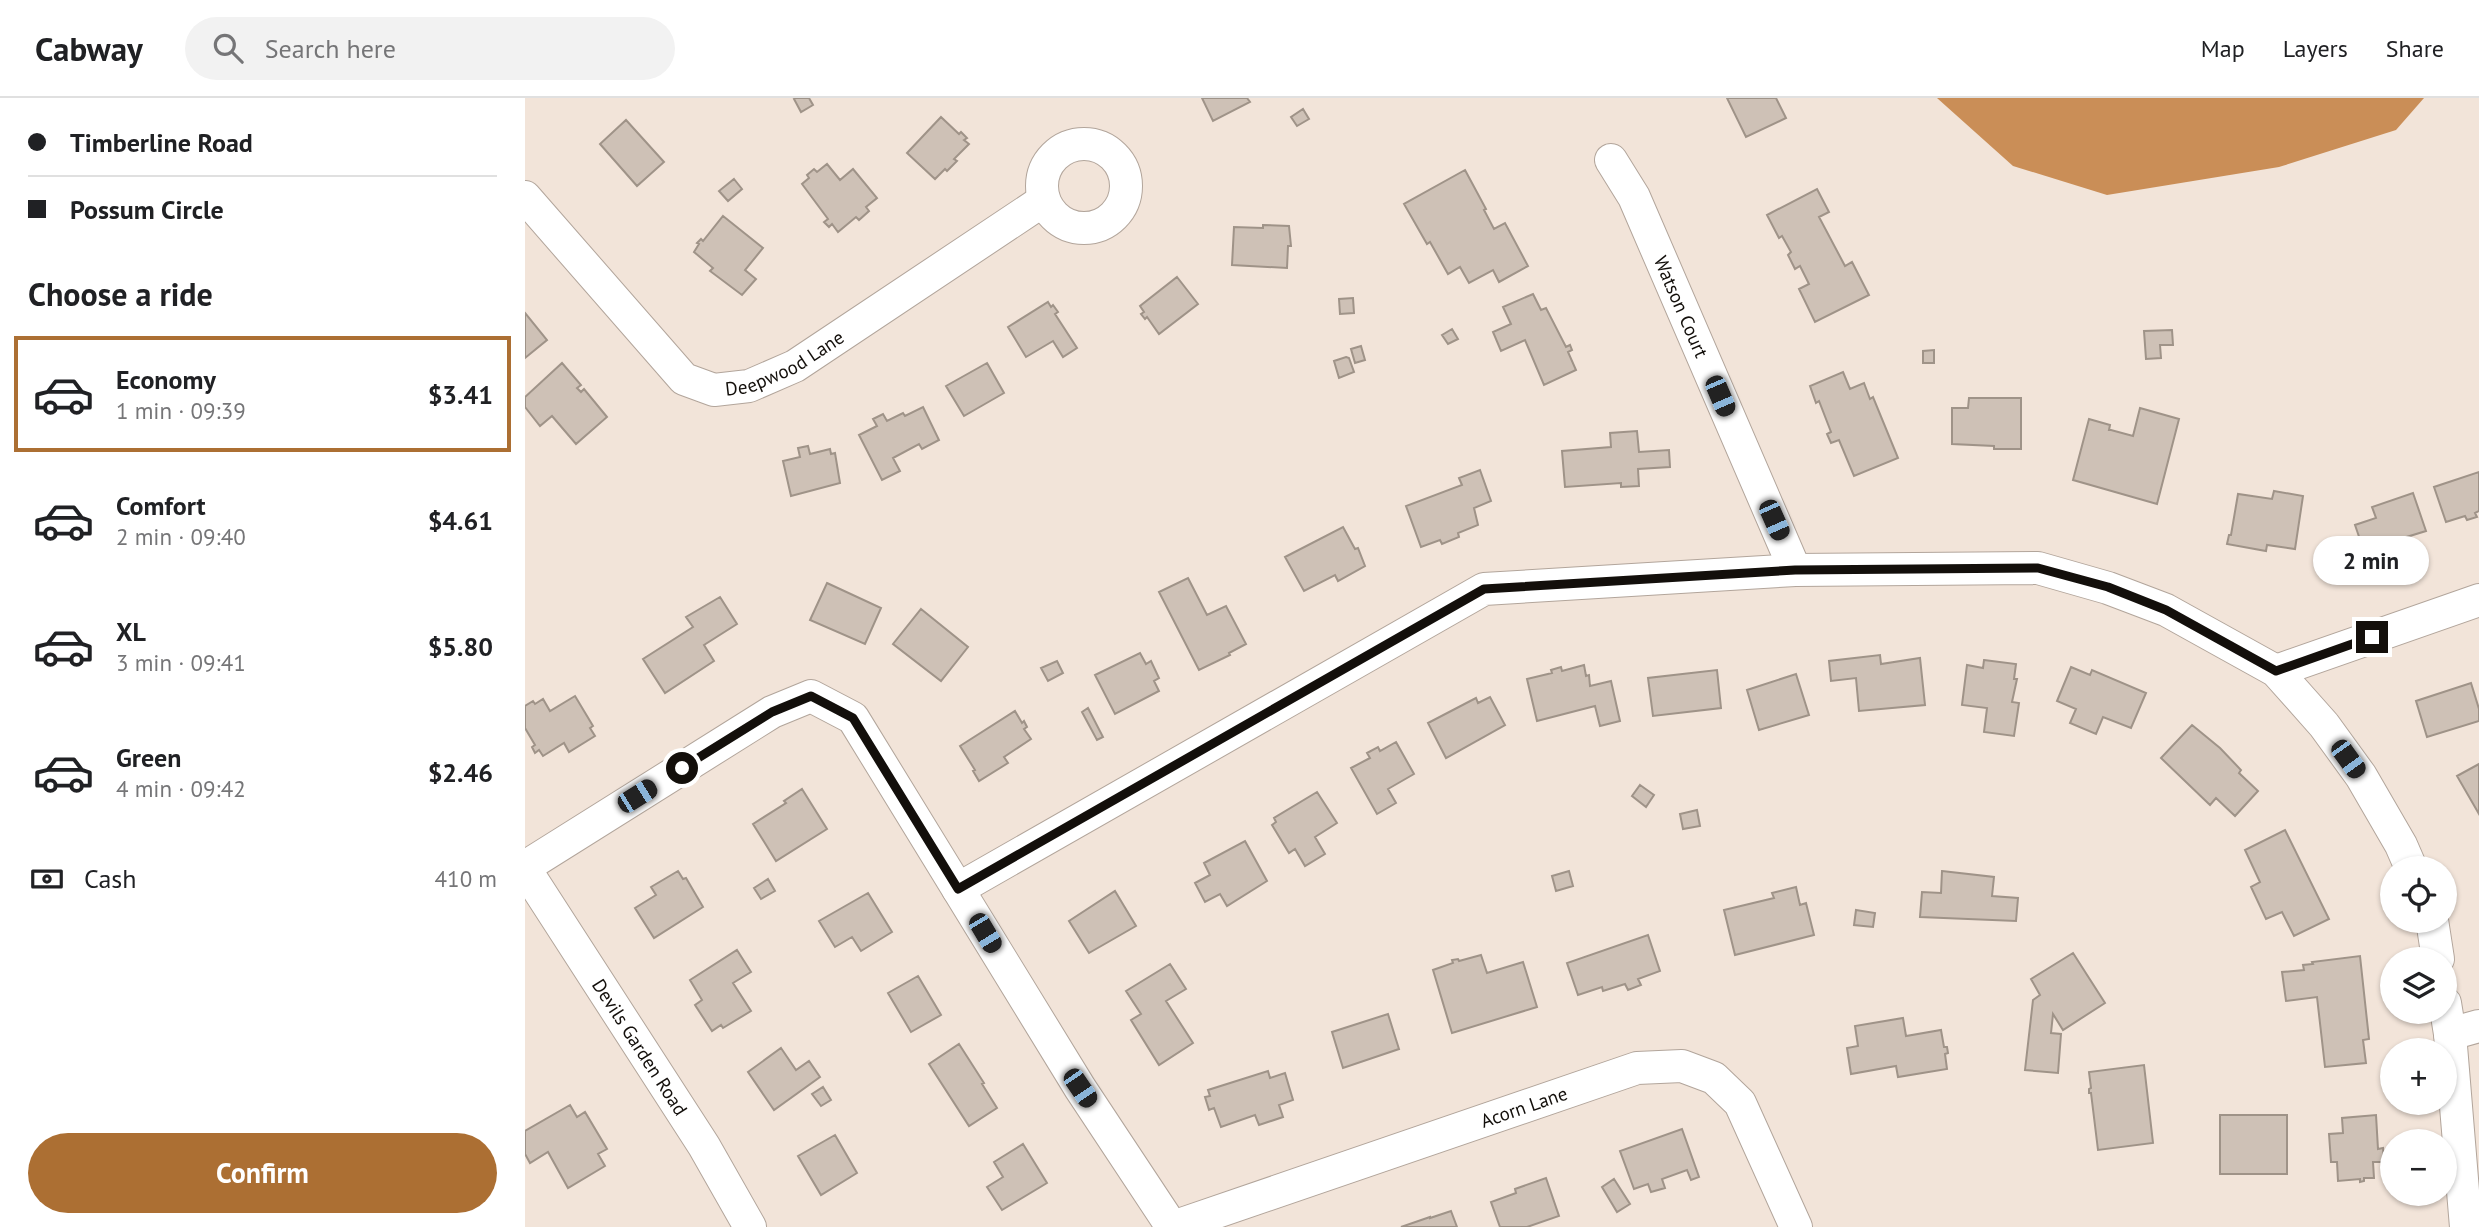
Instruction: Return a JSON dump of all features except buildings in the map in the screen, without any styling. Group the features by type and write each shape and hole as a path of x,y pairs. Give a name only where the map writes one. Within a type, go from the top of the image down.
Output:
{"street":[{"name":"Watson Court","path":"1611,160 1634,197 1795,570"},
{"name":"Deepwood Lane","path":"525,197 684,379 714,390 749,386 795,366 1044,200"},
{"path":"958,889 1484,589 1795,570 2038,568 2108,587 2166,610 2276,671 2324,725 2361,776 2406,856"},
{"path":"2276,671 2479,600"},
{"path":"525,868 772,712 811,696 853,718 1080,1088 1173,1227"},
{"name":"Devils Garden Road","path":"525,868 704,1146 750,1227"},
{"path":"2464,1030 2466,1227"},
{"name":"Acorn Lane","path":"1173,1227 1637,1068 1682,1066 1714,1078 1740,1103 1796,1227"}],"shaded area":[{"path":"1937,98 2424,98 2396,130 2279,167 2107,195 2013,166"}],"route":[{"path":"682,768 772,712 811,696 853,718 958,889 1484,589 1795,570 2038,568 2108,587 2166,610 2276,671 2372,637"}]}
